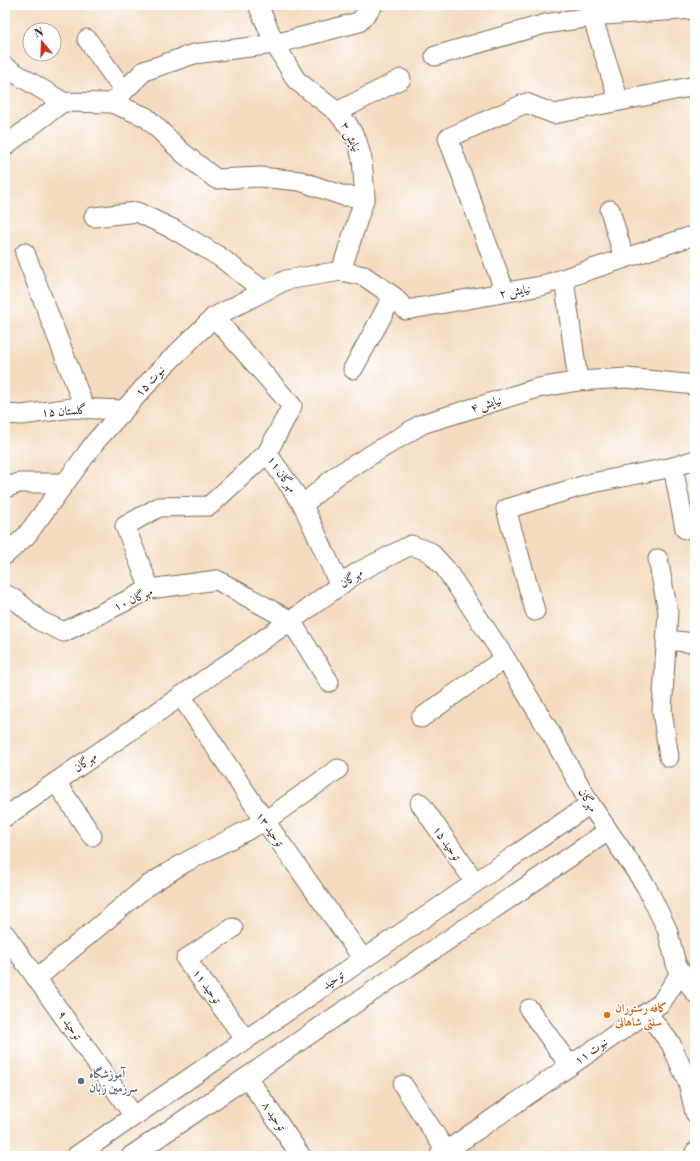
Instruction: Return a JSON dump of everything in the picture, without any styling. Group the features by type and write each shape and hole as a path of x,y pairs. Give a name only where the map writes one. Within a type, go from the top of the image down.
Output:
{"street":[{"name":"نیایش ۳","path":"258,5 275,44 296,80 337,112 348,125 357,141 362,159 365,197 341,271"},
{"path":"5,146 63,102 118,97 144,71 194,54 275,44 359,22 373,5"},
{"path":"435,56 545,24 592,16 695,9"},
{"path":"592,16 619,101"},
{"path":"87,39 118,97 146,116 183,153 216,179 260,177 300,181 344,196 365,197"},
{"path":"5,67 63,102"},
{"path":"337,112 401,79"},
{"path":"505,292 448,138 526,103 554,114 695,86"},
{"path":"610,210 624,258"},
{"path":"94,217 137,212 175,230 220,257 264,291"},
{"name":"نیایش ۲","path":"341,271 364,276 393,296 406,310 542,286 694,233"},
{"path":"24,253 69,364 85,409"},
{"name":"نبوت ۱۵","path":"5,555 26,536 96,441 158,372 214,316 286,280 341,271"},
{"path":"564,279 578,381"},
{"path":"353,369 393,296"},
{"name":"مهرگان ۱۱","path":"214,316 292,406 267,453 303,505 340,586"},
{"name":"نیایش ۴","path":"303,505 336,476 422,424 538,388 578,381 627,378 695,385"},
{"name":"گلستان ۱۵","path":"5,414 22,415 72,408 124,410"},
{"path":"150,589 125,526 159,508 209,506 267,453"},
{"path":"535,611 506,509 592,483 673,467 695,460"},
{"path":"673,467 686,529"},
{"path":"5,488 19,483 65,483"},
{"name":"مهرگان","path":"5,817 291,621 358,572 410,545 430,552 445,568 506,658 590,804 608,831"},
{"path":"658,559 668,612 662,711 669,757"},
{"name":"مهرگان ۱۰","path":"5,594 40,621 64,632 150,589 217,580 291,621"},
{"path":"291,621 330,682"},
{"path":"666,640 695,643"},
{"path":"421,718 506,658"},
{"name":"توحید ۱۳","path":"181,696 265,821 363,959"},
{"path":"37,978 147,886 184,863 265,821 338,769"},
{"path":"56,782 92,836"},
{"name":"توحید ۱۵","path":"420,803 475,882"},
{"name":"توحید","path":"76,1156 590,804"},
{"path":"131,1156 608,831"},
{"name":"نبوت ۱۱","path":"443,1154 661,1003 679,975 667,929 646,886 608,831"},
{"name":"توحید ۱۱","path":"233,928 186,959 246,1040"},
{"name":"توحید ۹","path":"5,934 134,1116"},
{"path":"676,964 695,993"},
{"path":"529,1009 570,1066"},
{"path":"647,1012 671,1044 688,1082 695,1113"},
{"name":"توحید ۸","path":"247,1077 301,1156"},
{"path":"403,1085 443,1154"},
{"path":"694,1156 695,1152"}],"place":[{"name":"کافه رستوران سنتی شاهانی","path":"607,1015"},
{"name":"آموزشگاه سرزمین زبان","path":"81,1081"}]}
